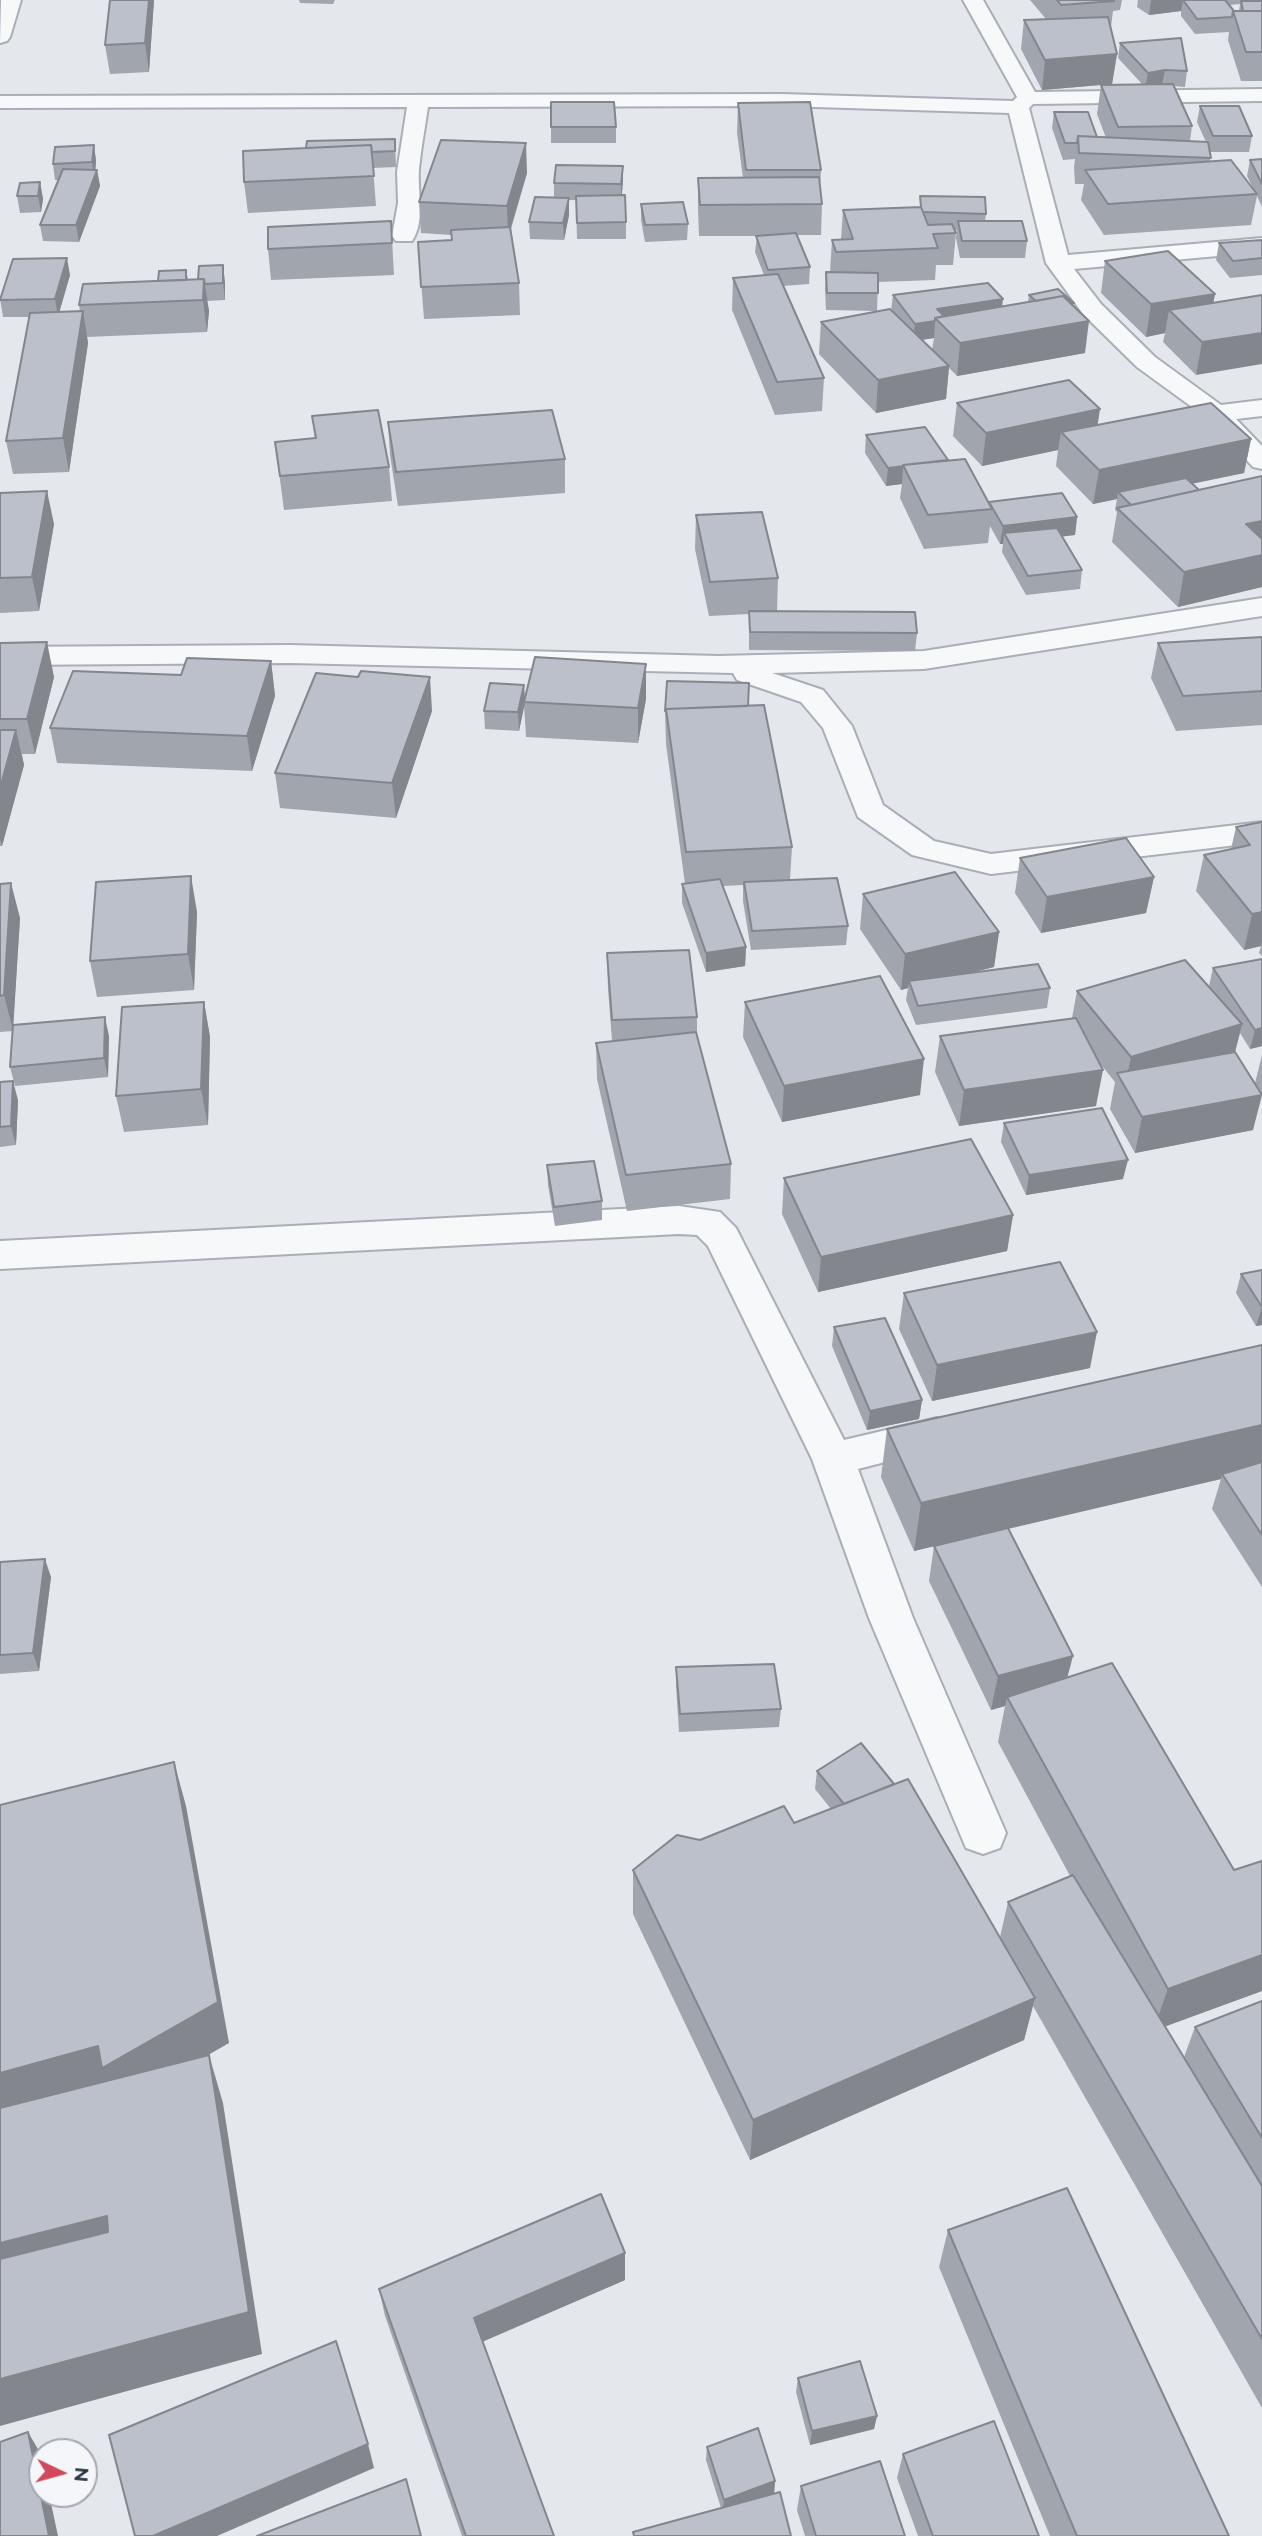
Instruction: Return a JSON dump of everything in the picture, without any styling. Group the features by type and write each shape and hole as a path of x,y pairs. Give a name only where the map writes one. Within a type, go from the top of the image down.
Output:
{"street":[{"path":"0,37 11,0"},
{"path":"973,0 1023,103 1058,263 1092,309 1146,362 1216,413 1262,461"},
{"path":"0,102 782,100 1023,103 1262,95"},
{"path":"404,236 409,203 408,172 418,102"},
{"path":"1058,263 1262,245"},
{"path":"1216,413 1262,408"},
{"path":"0,656 290,654 718,665 924,660 1262,607"},
{"path":"718,665 812,696 837,726 869,810 923,848 991,864 1262,832"},
{"path":"0,1255 679,1220 707,1222 723,1238 833,1459 891,1618 983,1833"},
{"path":"833,1459 967,1426"}],"building":[{"path":"110,0 149,0 145,43 105,45"},
{"path":"1057,0 1113,0 1114,1 1061,5"},
{"path":"1183,0 1225,0 1234,11 1232,17 1197,19"},
{"path":"1241,1 1262,1 1262,11 1243,11"},
{"path":"1233,11 1262,11 1262,52 1246,52"},
{"path":"1108,17 1117,54 1045,60 1024,20"},
{"path":"1181,38 1187,71 1165,70 1148,73 1120,43"},
{"path":"1173,84 1192,126 1118,127 1101,85"},
{"path":"551,102 614,102 616,127 551,127"},
{"path":"810,102 821,170 746,170 738,103"},
{"path":"1200,106 1239,106 1252,136 1213,136"},
{"path":"1054,112 1088,112 1097,137 1078,136 1077,143 1065,143"},
{"path":"1078,136 1208,142 1211,158 1079,153"},
{"path":"395,139 395,151 372,152 371,145 306,148 307,141"},
{"path":"441,140 526,143 507,206 419,202"},
{"path":"94,145 92,162 53,164 55,147"},
{"path":"371,145 374,176 244,182 243,151"},
{"path":"1262,159 1262,184 1250,160"},
{"path":"1231,160 1257,194 1108,204 1085,170"},
{"path":"556,165 623,166 621,184 554,183"},
{"path":"63,169 97,170 76,225 40,225"},
{"path":"819,177 822,204 700,205 698,178"},
{"path":"40,182 38,196 17,196 20,183"},
{"path":"625,195 626,222 577,223 576,196"},
{"path":"920,196 985,197 986,214 923,212"},
{"path":"535,197 569,198 563,223 529,222"},
{"path":"683,202 688,224 645,225 641,204"},
{"path":"921,207 928,225 952,224 956,233 933,234 938,248 836,252 832,240 853,239 843,210"},
{"path":"391,221 392,243 268,249 268,227"},
{"path":"958,221 1022,221 1027,241 962,241"},
{"path":"510,227 519,283 421,287 418,242 452,240 451,230"},
{"path":"796,233 810,267 768,270 756,236"},
{"path":"1262,240 1262,258 1233,261 1219,243"},
{"path":"1168,251 1215,294 1151,304 1105,261"},
{"path":"67,258 55,299 0,300 13,259"},
{"path":"223,265 223,283 205,284 204,279 198,279 199,266"},
{"path":"186,270 186,280 158,281 159,271"},
{"path":"826,272 878,273 878,293 827,293"},
{"path":"778,274 824,378 777,382 733,278"},
{"path":"204,279 203,300 79,305 83,284"},
{"path":"988,283 1003,299 937,309 944,316 935,318 935,321 915,324 893,295"},
{"path":"1058,289 1074,303 1063,296 1036,301 1029,295"},
{"path":"1262,295 1262,333 1202,342 1169,310"},
{"path":"1063,296 1089,321 960,343 935,318"},
{"path":"890,309 949,366 878,380 821,322"},
{"path":"83,311 63,438 6,441 30,313"},
{"path":"1069,380 1100,409 986,433 957,403"},
{"path":"1211,403 1251,439 1099,470 1061,432"},
{"path":"378,410 389,467 280,476 275,442 316,438 312,416"},
{"path":"552,410 565,459 396,472 388,422"},
{"path":"925,427 948,460 888,468 866,435"},
{"path":"965,459 992,509 928,515 903,465"},
{"path":"1262,476 1262,521 1246,524 1262,539 1262,555 1184,572 1117,508"},
{"path":"1186,478 1199,490 1131,505 1118,492"},
{"path":"47,491 32,577 0,578 0,493"},
{"path":"1062,493 1077,517 1003,526 989,502"},
{"path":"762,512 778,578 710,582 696,515"},
{"path":"1057,528 1082,570 1028,576 1004,533"},
{"path":"749,611 915,612 917,633 750,632"},
{"path":"1262,637 1262,691 1183,696 1158,643"},
{"path":"47,642 27,719 0,719 0,643"},
{"path":"535,657 646,664 638,708 524,702"},
{"path":"187,658 271,661 247,736 50,728 73,671 181,675"},
{"path":"361,671 430,677 392,783 275,773 316,673 358,677"},
{"path":"667,681 749,683 748,706 665,711"},
{"path":"490,683 524,685 518,712 484,711"},
{"path":"764,705 792,847 686,852 666,709"},
{"path":"0,730 16,730 0,788"},
{"path":"1262,822 1262,912 1252,914 1204,855 1250,845 1236,827"},
{"path":"1126,838 1154,877 1047,897 1020,858"},
{"path":"955,872 999,932 905,954 863,894"},
{"path":"191,876 188,954 90,961 96,882"},
{"path":"837,878 848,926 752,931 744,882"},
{"path":"720,879 746,947 706,953 682,884"},
{"path":"11,883 4,995 0,996 0,884"},
{"path":"689,950 697,1017 612,1020 607,953"},
{"path":"1262,959 1262,1028 1255,1030 1213,968"},
{"path":"1185,960 1242,1024 1131,1057 1077,991"},
{"path":"1038,964 1050,988 918,1006 909,981"},
{"path":"880,976 924,1059 784,1086 745,1002"},
{"path":"204,1002 201,1089 116,1096 122,1007"},
{"path":"105,1017 104,1058 10,1067 13,1025"},
{"path":"1076,1018 1103,1070 964,1090 940,1036"},
{"path":"696,1032 731,1164 626,1175 596,1043"},
{"path":"1235,1052 1262,1095 1142,1117 1117,1073"},
{"path":"13,1081 11,1126 0,1127 0,1082"},
{"path":"1102,1108 1128,1160 1029,1175 1004,1123"},
{"path":"971,1139 1013,1215 821,1257 784,1178"},
{"path":"594,1161 602,1201 554,1207 547,1165"},
{"path":"1060,1262 1097,1332 937,1365 904,1293"},
{"path":"1262,1270 1262,1307 1241,1274"},
{"path":"885,1318 922,1400 870,1411 834,1327"},
{"path":"1262,1345 1262,1425 921,1503 887,1429"},
{"path":"1262,1462 1262,1535 1222,1474"},
{"path":"1008,1528 1073,1656 998,1676 934,1546"},
{"path":"45,1559 33,1653 0,1655 0,1562"},
{"path":"1112,1663 1234,1870 1262,1861 1262,1955 1168,1989 1007,1697"},
{"path":"774,1664 781,1709 680,1714 676,1667"},
{"path":"861,1743 894,1784 844,1804 817,1771"},
{"path":"174,1762 218,2002 102,2068 98,2046 0,2073 0,1805"},
{"path":"908,1779 1035,1998 753,2120 633,1870 677,1835 700,1840 784,1806 794,1823"},
{"path":"1073,1875 1262,2186 1262,2339 1008,1902"},
{"path":"1262,2001 1262,2138 1195,2027"},
{"path":"209,2055 249,2312 0,2379 0,2259 108,2232 107,2216 0,2243 0,2108"},
{"path":"1067,2188 1229,2536 1077,2536 948,2230"},
{"path":"601,2194 625,2253 474,2318 554,2536 466,2536 379,2289"},
{"path":"336,2341 368,2444 153,2536 135,2536 109,2435"},
{"path":"860,2361 877,2416 812,2431 798,2378"},
{"path":"994,2421 1039,2536 933,2536 903,2454"},
{"path":"758,2428 775,2481 724,2500 707,2447"},
{"path":"28,2432 28,2508 43,2508 49,2536 0,2536 0,2442"},
{"path":"880,2461 905,2536 816,2536 801,2486"},
{"path":"406,2479 421,2536 257,2536"},
{"path":"780,2492 791,2536 634,2536 633,2532"}]}
